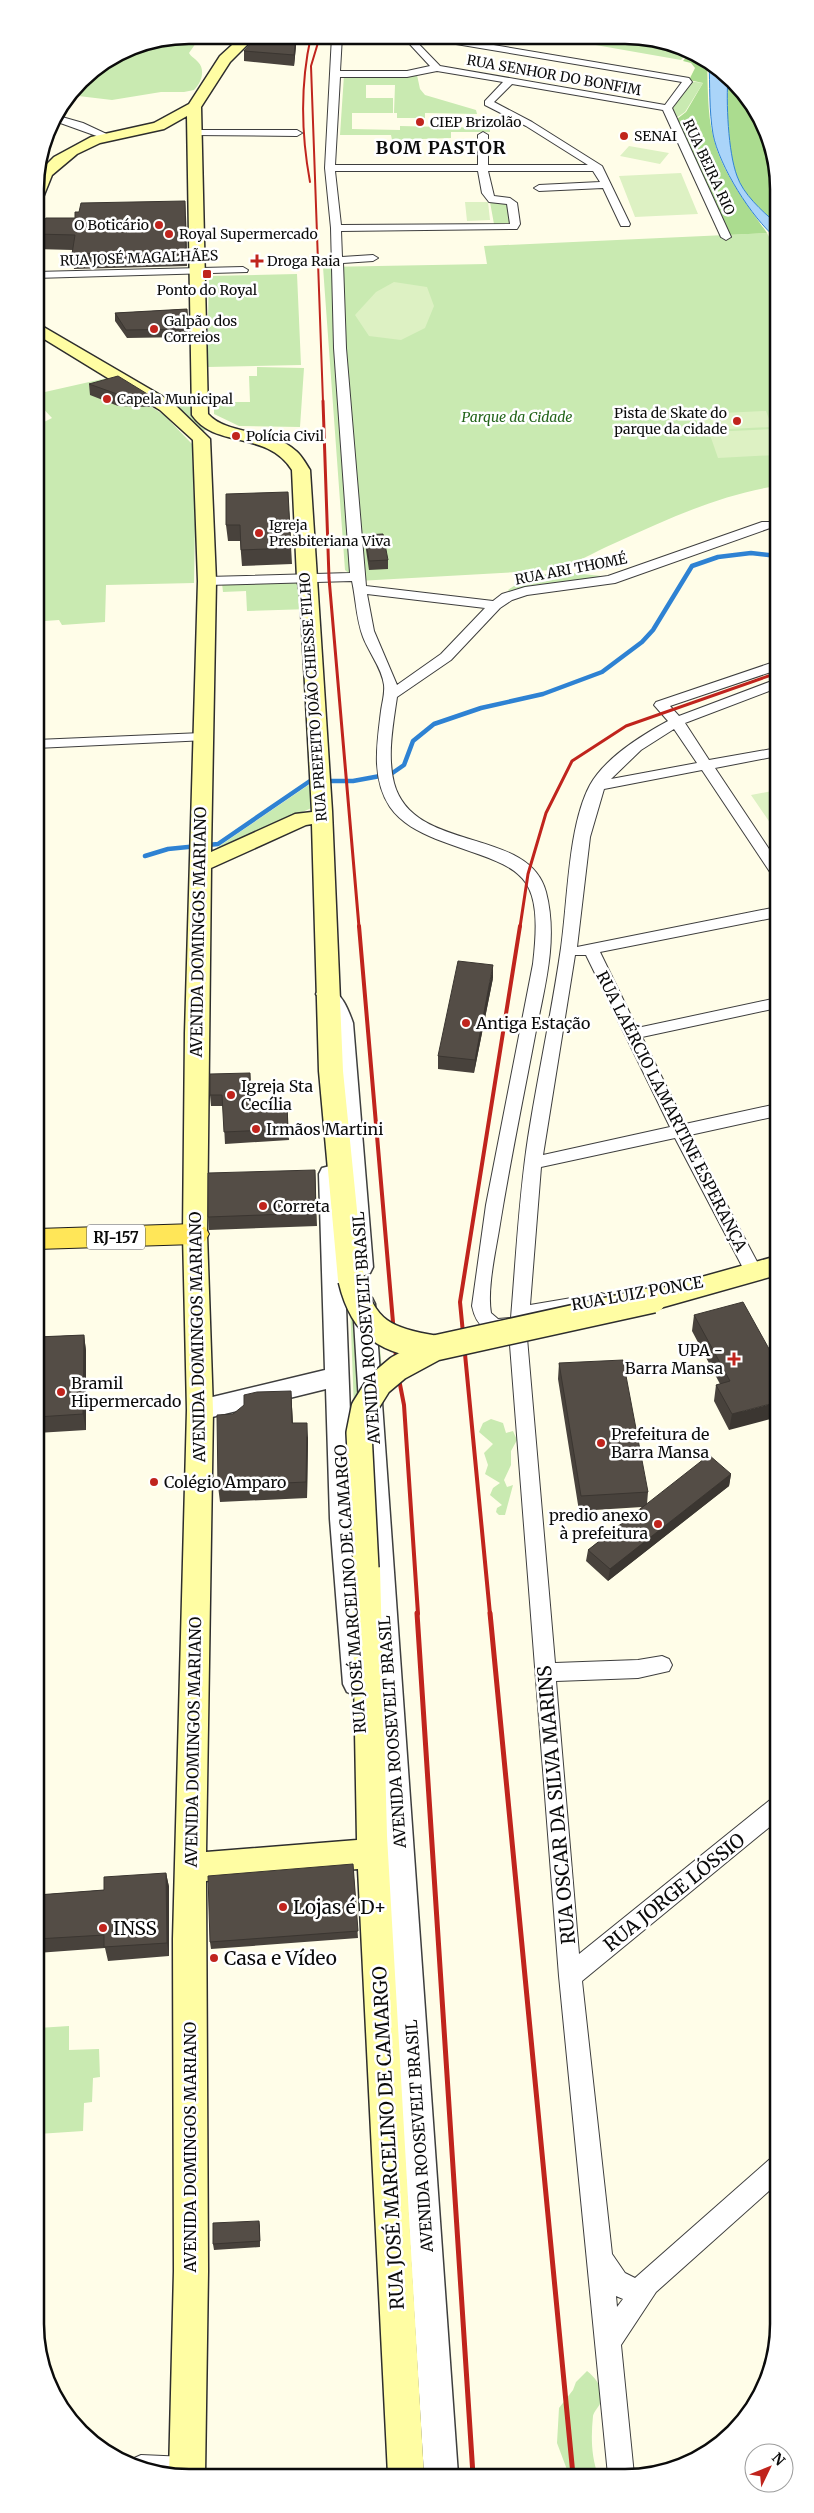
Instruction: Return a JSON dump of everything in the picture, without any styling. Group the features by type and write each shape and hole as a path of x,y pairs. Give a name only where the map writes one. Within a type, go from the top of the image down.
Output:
{"main road":[{"path":"147,394 160,398 171,398 193,392 200,387 199,271 186,132 194,107 225,59 241,44"},
{"path":"45,174 59,160 85,145 108,137 159,126 174,120 194,107"},
{"path":"174,120 186,132"},
{"path":"159,126 161,132 186,132"},
{"path":"44,333 174,412 201,439 207,432 220,429"},
{"name":"RUA PREFEITO JOÃO CHIESSE FILHO","path":"200,387 201,418 208,424 220,429 245,433 269,441 288,451 300,466 306,578 310,602 321,817 326,994 331,1070 351,1280 357,1305 380,1334 402,1343 435,1348"},
{"name":"AVENIDA DOMINGOS MARIANO","path":"186,2469 191,2271 189,1939 200,1402 195,1234 196,1033 207,581 201,439"},
{"path":"201,852 302,820 321,817"},
{"name":"RJ-157","path":"44,1239 195,1234"},
{"name":"RUA LUIZ PONCE","path":"435,1348 653,1300 766,1270"},
{"name":"RUA JOSÉ MARCELINO DE CAMARGO","path":"406,2469 373,1845 366,1568 359,1433 364,1408 372,1393 398,1368 435,1348"},
{"path":"192,1859 373,1845"}],"street":[{"name":"RUA LUIZ PONCE","path":"337,44 330,168 336,228 340,348 358,583 365,624 390,681 391,695 384,754 385,776 392,799 407,818 424,830 493,852 523,868 537,886 543,909 542,955 495,1209 481,1306 483,1316 494,1326 519,1319 766,1270"},
{"path":"335,74 407,74 437,68 419,44"},
{"path":"475,44 680,77 687,82 667,108"},
{"name":"RUA SENHOR DO BONFIM","path":"437,68 667,108"},
{"path":"510,81 488,101 489,104 529,124 598,168 625,224"},
{"name":"RUA BEIRA RIO","path":"667,108 726,237"},
{"path":"62,120 80,125 108,137"},
{"path":"186,132 297,133"},
{"path":"336,228 415,226 506,228 515,225 512,203 508,200 489,197 482,168 483,135"},
{"path":"330,168 598,168"},
{"path":"539,188 607,185"},
{"path":"337,260 373,258"},
{"name":"RUA JOSÉ MAGALHÃES","path":"44,275 243,270"},
{"name":"RUA ARI THOMÉ","path":"391,695 446,658 495,605 514,594 610,580 766,525"},
{"path":"207,581 329,578 495,605"},
{"path":"770,667 661,705 676,721 706,764 770,861"},
{"name":"RUA OSCAR DA SILVA MARINS","path":"620,2469 570,1976 518,1338 519,1319 533,1163 568,953 587,810 597,786 628,752 676,721 770,685"},
{"path":"44,744 202,737"},
{"path":"597,786 770,753"},
{"path":"568,953 770,913"},
{"name":"RUA LAÉRCIO LAMARTINE ESPERANÇA","path":"591,949 680,1131 766,1270"},
{"name":"AVENIDA ROOSEVELT BRASIL","path":"326,994 336,1005 343,1023 349,1081 441,2469"},
{"path":"632,1034 770,1004"},
{"name":"RUA PREFEITO JOÃO CHIESSE FILHO","path":"331,1070 328,1089 336,1370"},
{"path":"533,1163 770,1112"},
{"path":"200,1402 336,1370"},
{"name":"RUA JOSÉ MARCELINO DE CAMARGO","path":"336,1370 342,1519 363,1764 371,1800"},
{"path":"545,1672 638,1669 662,1665"},
{"name":"RUA JORGE LÓSSIO","path":"570,1976 770,1814"},
{"path":"608,2343 646,2286 770,2174"},
{"path":"599,2250 607,2270 624,2287 636,2290 646,2286"}],"green space":[{"path":"195,44 189,53 200,65 202,73 199,84 194,90 161,92 112,100 78,96 93,80 116,63 142,51 170,45"},
{"path":"590,44 644,45 684,56 681,60"},
{"path":"686,57 707,70 710,117 717,149 728,175 767,233 727,235 677,119 686,112 703,83 689,80 695,68 691,63 683,61"},
{"path":"344,75 417,75 420,89 425,95 476,110 477,114 425,113 425,118 397,118 397,113 394,113 395,85 366,85 366,98 393,98 393,113 352,113 352,129 400,130 400,126 490,128 490,132 451,132 451,138 392,140 391,135 340,135"},
{"path":"689,81 703,83 685,112 676,118 671,109"},
{"path":"728,86 746,108 763,142 769,170 770,218 748,196 737,176 728,126"},
{"path":"629,146 669,153 660,164 620,156"},
{"path":"681,173 698,214 635,217 619,176"},
{"path":"507,201 512,223 494,224 490,202"},
{"path":"465,202 488,202 490,220 467,221"},
{"name":"Parque da Cidade","path":"767,233 770,239 770,487 734,495 694,509 576,562 552,570 358,581 345,570 323,267 487,264 484,246"},
{"path":"297,274 301,365 207,367 209,276"},
{"path":"394,282 427,287 434,306 425,328 401,340 369,336 355,315 376,292"},
{"path":"257,367 304,368 300,427 239,426 214,414 214,402 250,402 249,376 257,376"},
{"path":"107,378 164,415 192,444 195,525 194,583 106,585 105,622 62,625 59,620 45,621 44,422 52,418 44,410 44,392"},
{"path":"192,396 207,429 202,432 171,403"},
{"name":"Pista de Skate do parque da cidade","path":"766,411 770,427 707,430 701,414"},
{"path":"770,429 770,455 718,458 709,432"},
{"path":"572,573 612,577 512,594 508,590 530,575"},
{"path":"308,580 310,609 247,611 246,591 223,592 222,583"},
{"path":"310,784 314,807 215,849"},
{"path":"770,791 770,823 751,795"},
{"path":"350,1303 379,1338 382,1369 354,1409"},
{"path":"491,1419 503,1423 506,1433 513,1431 517,1440 511,1451 511,1465 504,1480 507,1487 513,1485 505,1515 499,1515 496,1512 497,1508 502,1505 490,1495 493,1488 500,1483 485,1474 488,1465 484,1453 493,1444 479,1432 483,1423"},
{"path":"69,2026 69,2050 99,2049 100,2077 93,2078 92,2102 84,2103 83,2131 44,2134 44,2028"},
{"path":"587,2371 594,2377 602,2393 601,2402 593,2416 592,2446 596,2469 567,2469 557,2443 559,2408 573,2390 576,2382"}],"water":[{"path":"709,71 728,86 728,126 734,166 740,183 748,196 770,218 770,232 747,205 729,176 716,147 711,116"}],"building":[{"path":"250,44 295,44 294,55 244,51"},
{"path":"185,201 186,251 72,254 75,235 44,234 44,219 75,218 75,212 79,212 81,203"},
{"path":"187,309 188,329 126,330 115,313"},
{"path":"118,376 149,395 117,394 89,384"},
{"name":"Igreja Presbiteriana Viva","path":"288,492 291,548 241,550 240,525 226,525 226,494"},
{"path":"383,534 388,560 369,561 365,535"},
{"name":"Antiga Estação","path":"458,961 493,965 475,1060 438,1056"},
{"path":"250,1073 251,1106 287,1104 288,1129 224,1132 222,1095 210,1095 210,1074"},
{"name":"Correta","path":"315,1170 316,1213 208,1217 208,1173"},
{"name":"UPA - Barra Mansa","path":"743,1302 770,1351 770,1404 732,1414 716,1385 730,1381 694,1315"},
{"name":"Bramil Hipermercado","path":"84,1335 83,1414 44,1417 44,1337"},
{"name":"Prefeitura de Barra Mansa","path":"623,1360 648,1492 581,1496 559,1363"},
{"path":"291,1391 292,1423 307,1423 306,1482 218,1486 217,1415 233,1414 244,1405 244,1395 257,1392"},
{"name":"predio anexo à prefeitura","path":"709,1455 731,1474 610,1569 588,1550"},
{"name":"Lojas é D+","path":"353,1864 358,1931 210,1942 208,1876"},
{"name":"INSS","path":"166,1873 167,1943 104,1947 104,1935 44,1939 44,1894 104,1890 104,1877"},
{"path":"259,2221 260,2241 213,2244 213,2223"}],"waterway":[{"path":"145,856 168,849 218,844 310,781 353,781 391,774 404,765 413,741 434,724 481,708 543,694 602,672 642,642 653,630 692,566 718,557 751,553 770,555"}],"railway":[{"path":"309,44 303,91 303,127 310,182"},
{"path":"318,44 311,66 323,402"},
{"path":"323,401 329,578 359,927"},
{"path":"520,927 528,874 546,813 572,761 626,726 770,675"},
{"path":"359,926 397,1369 404,1405 418,1614"},
{"path":"490,1614 460,1302 520,926"},
{"path":"417,1613 473,2469"},
{"path":"490,1613 572,2469"}],"place":[{"name":"CIEP Brizolão","path":"420,122"},
{"name":"SENAI","path":"624,136"},
{"name":"O Boticário","path":"159,225"},
{"name":"Royal Supermercado","path":"169,234"},
{"name":"Droga Raia","path":"257,261"},
{"name":"Ponto do Royal","path":"207,274"},
{"name":"Galpão dos Correios","path":"154,329"},
{"name":"Capela Municipal","path":"107,399"},
{"name":"Pista de Skate do parque da cidade","path":"737,421"},
{"name":"Polícia Civil","path":"236,436"},
{"name":"Igreja Presbiteriana Viva","path":"259,533"},
{"name":"Antiga Estação","path":"466,1023"},
{"name":"Igreja Sta Cecília","path":"231,1095"},
{"name":"Irmãos Martini","path":"256,1129"},
{"name":"Correta","path":"263,1206"},
{"name":"UPA - Barra Mansa","path":"734,1359"},
{"name":"Bramil Hipermercado","path":"61,1392"},
{"name":"Prefeitura de Barra Mansa","path":"601,1443"},
{"name":"Colégio Amparo","path":"154,1482"},
{"name":"predio anexo à prefeitura","path":"658,1524"},
{"name":"Lojas é D+","path":"283,1907"},
{"name":"INSS","path":"103,1928"},
{"name":"Casa e Vídeo","path":"214,1958"}],"district":[{"name":"BOM PASTOR","path":"441,147"}]}
